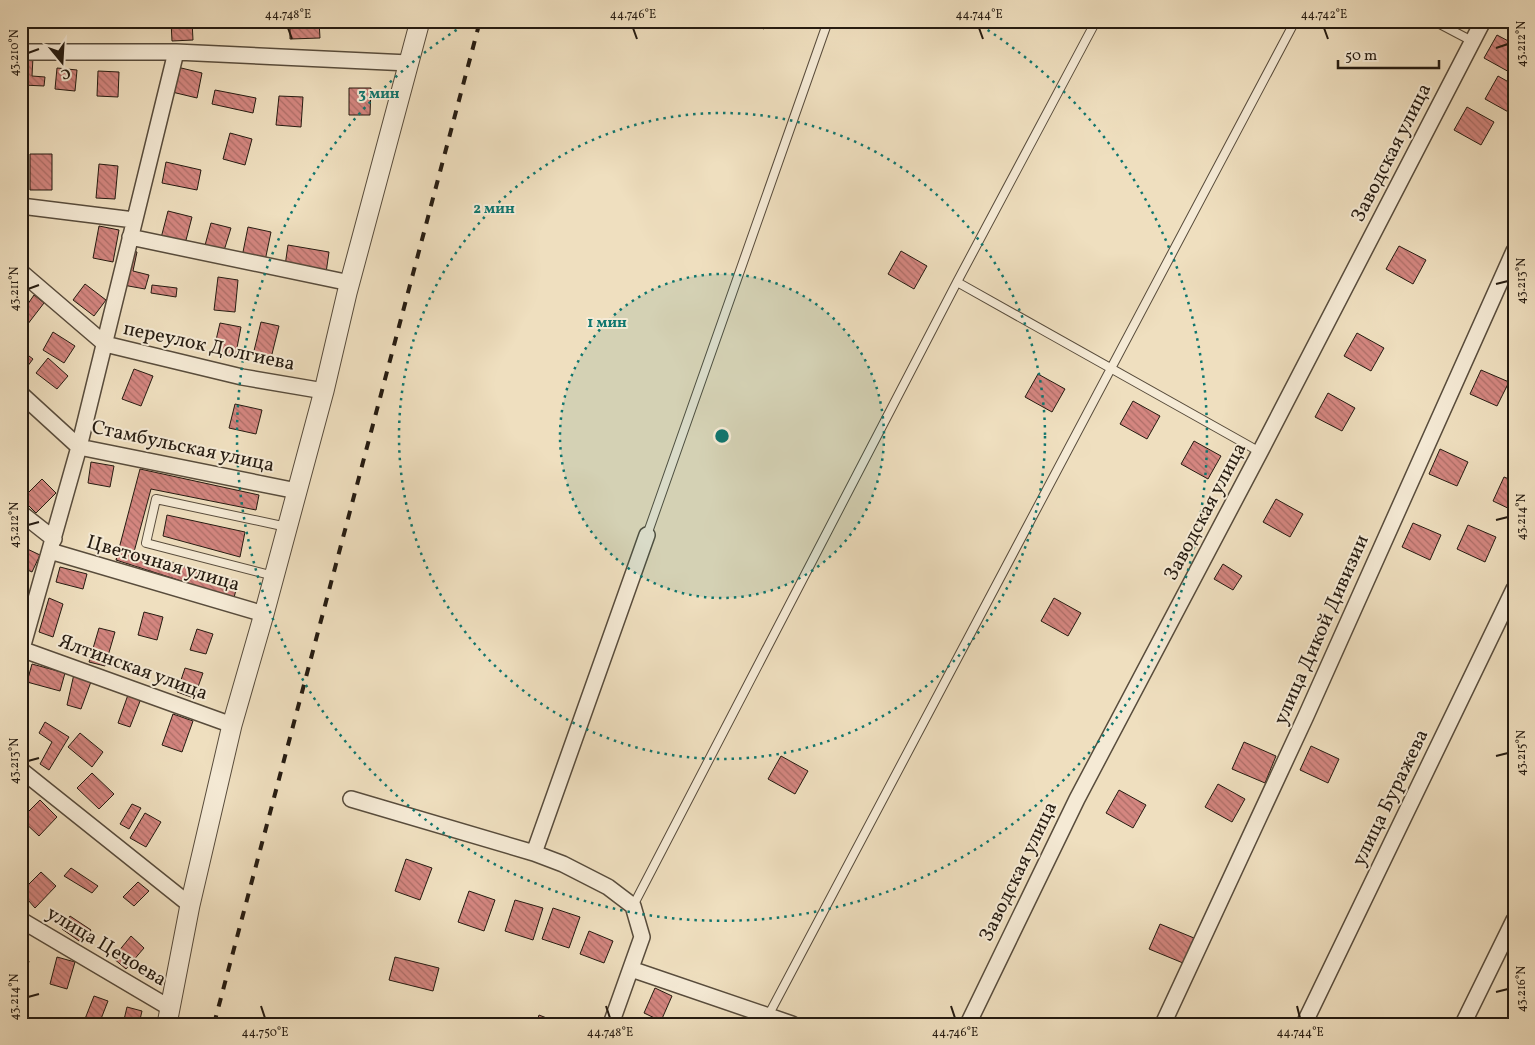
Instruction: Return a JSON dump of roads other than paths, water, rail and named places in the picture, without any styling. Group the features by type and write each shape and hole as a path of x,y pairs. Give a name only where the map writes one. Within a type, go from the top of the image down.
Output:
{"street":[{"path":"169,1016 190,905 232,725 324,391 350,282 420,21"},
{"name":"Заводская улица","path":"968,1024 1077,799 1260,452 1483,21"},
{"path":"21,52 176,52 409,63"},
{"path":"22,650 79,447 176,52"},
{"path":"21,206 134,220"},
{"path":"130,237 350,282"},
{"name":"улица Дикой Дивизии","path":"1163,1024 1306,716 1514,251"},
{"name":"переулок Долгиева","path":"21,272 105,344 242,376 324,391"},
{"name":"Стамбульская улица","path":"21,394 79,447 297,491"},
{"name":"Цветочная улица","path":"21,513 52,545 264,614"},
{"path":"534,853 647,536"},
{"name":"улица Буражева","path":"1304,1024 1514,590"},
{"name":"Ялтинская улица","path":"22,650 232,725"},
{"path":"21,770 190,905"},
{"path":"351,799 534,853 563,864 608,887 633,906 642,937 611,1024"},
{"name":"улица Цечоева","path":"21,920 169,1016"},
{"path":"1463,1024 1514,920"},
{"path":"631,969 792,1024"}],"lane":[{"path":"647,536 828,21"},
{"path":"633,906 957,282 1096,21"},
{"path":"768,1016 1295,21"},
{"path":"1434,21 1472,41"},
{"path":"957,282 1260,452"},
{"path":"274,576 146,544 156,498 287,527"}],"railway":[{"path":"214,1024 480,21"}]}
